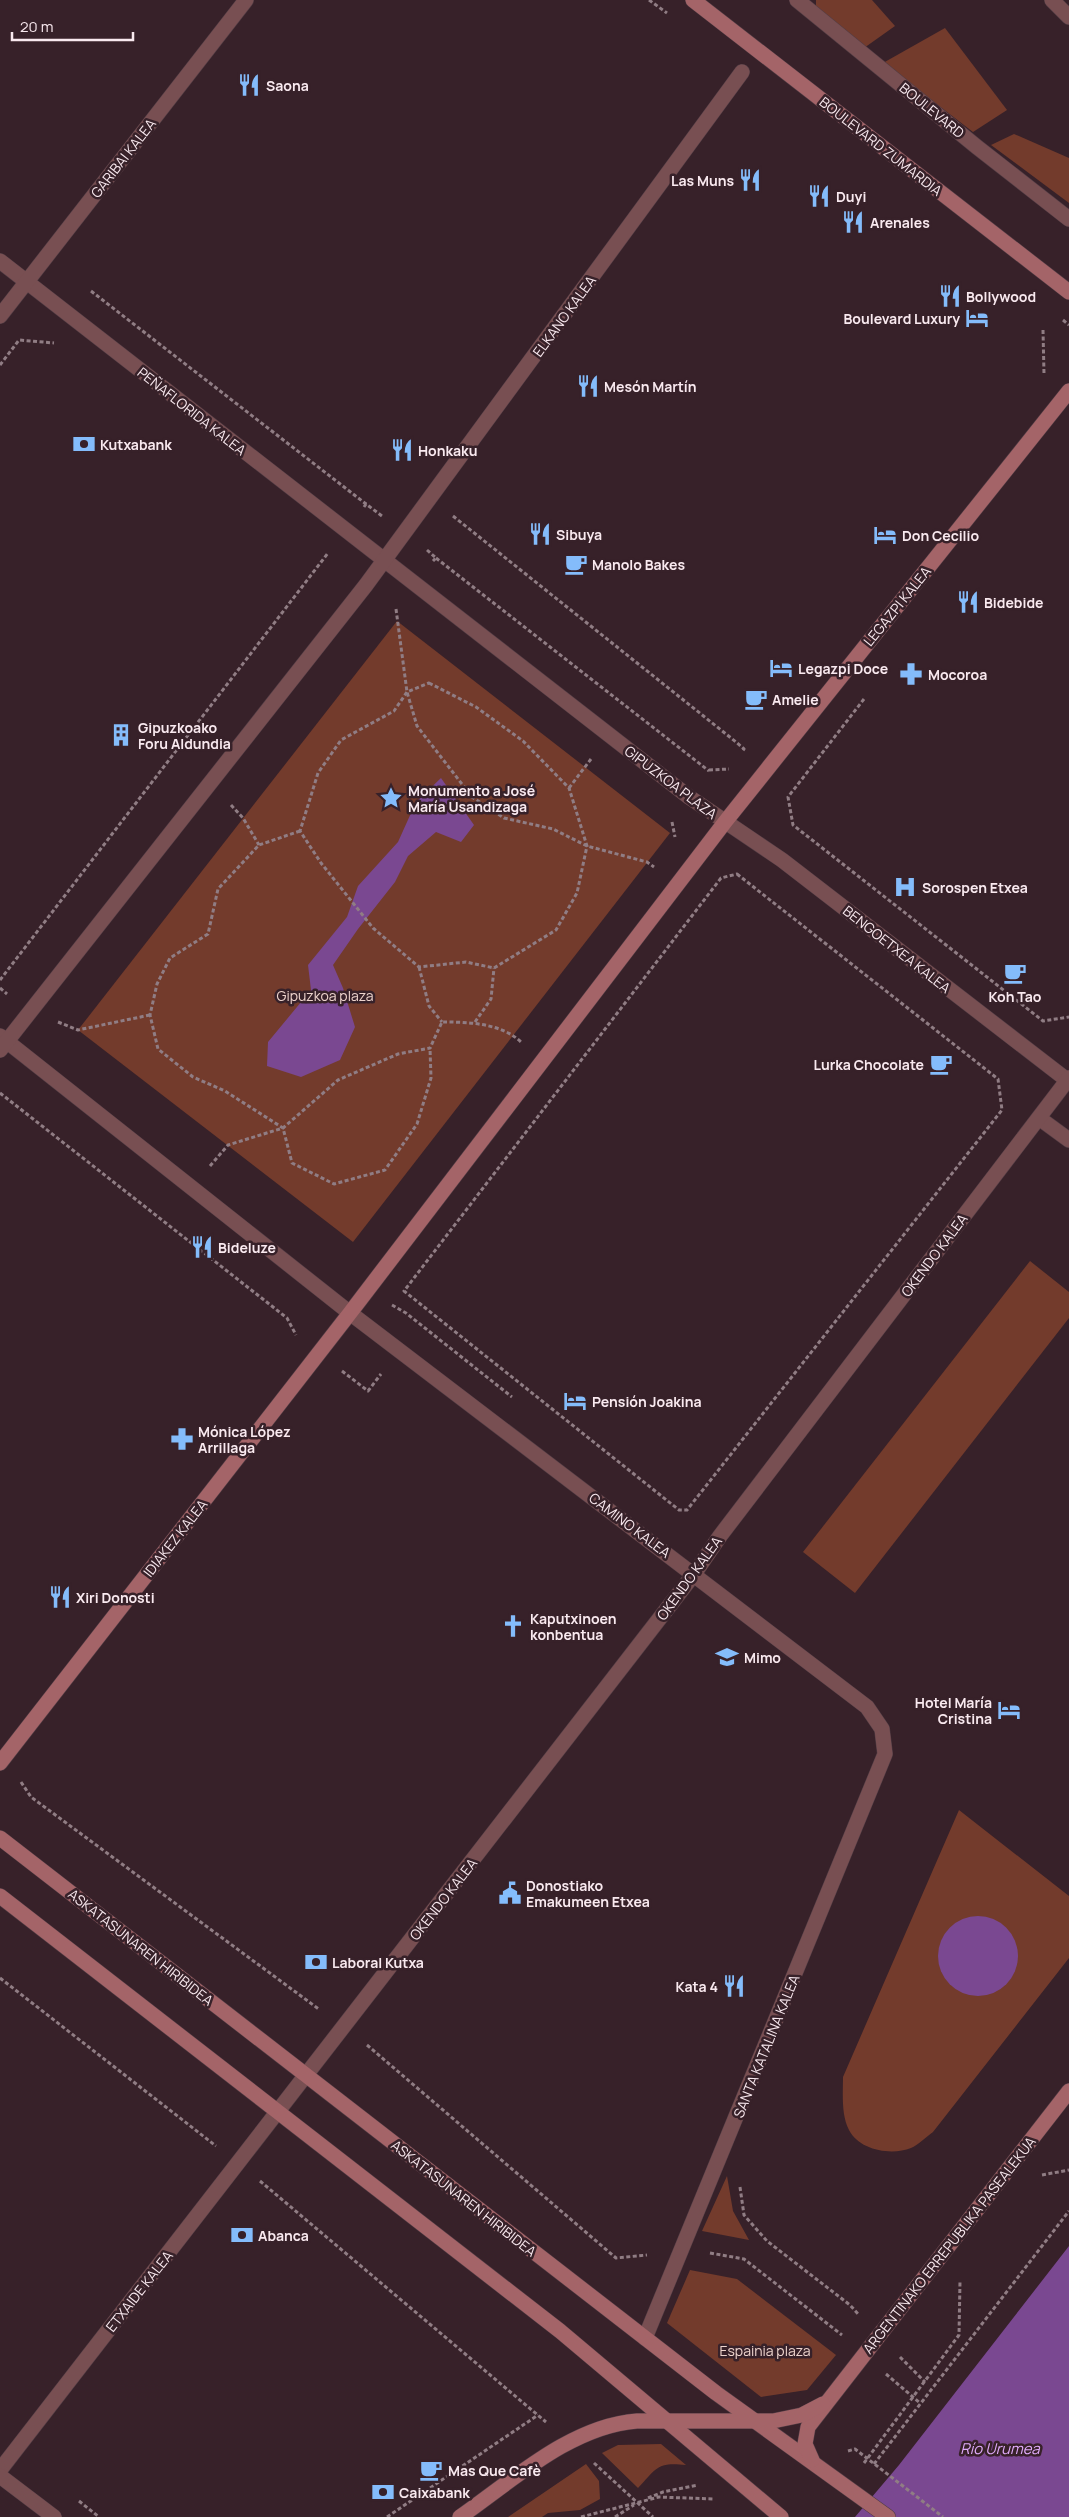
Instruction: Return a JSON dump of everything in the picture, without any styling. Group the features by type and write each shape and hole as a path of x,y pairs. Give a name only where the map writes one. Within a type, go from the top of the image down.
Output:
{"main road":[{"name":"BOULEVARD ZUMARDIA","path":"693,0 1069,292"},
{"name":"LEGAZPI KALEA","path":"725,822 1069,391"},
{"name":"GIPUZKOA PLAZA","path":"350,1313 725,822"},
{"name":"IDIAKEZ KALEA","path":"2,1760 350,1313"},
{"name":"ASKATASUNAREN HIRIBIDEA","path":"0,1838 645,2338"},
{"path":"0,1896 278,2111 587,2354 781,2517"},
{"name":"ARGENTINAKO ERREPUBLIKA PASEALEKUA","path":"813,2461 805,2444 808,2427 1069,2091"},
{"path":"645,2338 716,2393 813,2461 888,2517"},
{"path":"460,2517 570,2441 617,2422 773,2421 802,2415 828,2400"}],"street":[{"name":"GARIBAI KALEA","path":"0,316 246,0"},
{"name":"BOULEVARD","path":"797,0 969,141 1069,218"},
{"path":"1052,0 1069,17"},
{"name":"ELKANO KALEA","path":"384,560 742,72"},
{"name":"PEÑAFLORIDA KALEA","path":"0,261 384,560"},
{"path":"350,1313 191,1187 2,1043 30,1011 384,560"},
{"name":"GIPUZKOA PLAZA","path":"384,560 689,797 725,822"},
{"name":"BENGOETXEA KALEA","path":"725,822 782,860 1068,1079"},
{"name":"OKENDO KALEA","path":"306,2075 694,1574 720,1536 1068,1079"},
{"path":"1038,1118 1069,1140"},
{"name":"CAMINO KALEA","path":"350,1313 867,1707 882,1728 885,1754"},
{"name":"SANTA KATALINA KALEA","path":"645,2338 885,1754"},
{"path":"278,2111 306,2075"},
{"name":"ETXAIDE KALEA","path":"0,2470 278,2111"},
{"path":"0,2476 54,2517"}],"path":[{"path":"91,291 366,504"},
{"path":"0,365 19,340 52,341 60,347"},
{"path":"465,526 736,742 744,749 738,756"},
{"path":"319,548 366,584"},
{"path":"0,980 327,555"},
{"path":"404,615 396,609 407,692 417,726 472,797 504,818 553,829 588,846 647,862 656,868 661,862"},
{"path":"419,967 466,962 494,968 556,930 577,893 588,846 569,788 523,741 476,706 429,683 407,692 394,711 341,740 318,773 300,831 321,864 373,928 419,967 430,1006 442,1022"},
{"path":"868,694 788,797 793,825 1043,1021 1069,1016"},
{"path":"584,753 599,765"},
{"path":"569,788 591,759"},
{"path":"709,770 728,770 733,763"},
{"path":"210,782 243,818 259,845"},
{"path":"665,816 672,822 676,843"},
{"path":"300,831 259,845 218,889 208,934 170,958 157,984 150,1015 158,1049 193,1077 225,1091 283,1128 292,1163 334,1184 385,1170 416,1124 431,1078 430,1048 442,1022"},
{"path":"737,874 760,889 998,1078 1002,1110 687,1510 679,1510 404,1291 721,878 737,874"},
{"path":"474,1023 491,999 494,968"},
{"path":"30,1011 78,1030 150,1015"},
{"path":"442,1022 474,1023 514,1035 522,1043"},
{"path":"191,1187 228,1145 283,1128 338,1080 398,1054 430,1048"},
{"path":"0,1093 287,1318"},
{"path":"351,1378 368,1391 382,1374"},
{"path":"2,1760 31,1797 375,2050 616,2258 698,2251 744,2259 864,2354 920,2403"},
{"path":"0,1978 238,2163 570,2441 653,2517"},
{"path":"874,2464 1069,2211"},
{"path":"387,2517 538,2415"},
{"path":"890,2476 943,2517"},
{"path":"615,2517 638,2503"}],"green space":[{"path":"816,0 872,0 895,26 864,48 816,7"},
{"path":"945,28 1007,110 973,132 883,63"},
{"path":"1014,134 1069,158 1069,203 991,145"},
{"name":"Gipuzkoa plaza","path":"397,621 670,833 353,1242 78,1030"},
{"path":"1030,1261 1069,1292 1069,1318 855,1593 803,1552"},
{"path":"959,1810 1069,1896 1069,1958 933,2132 911,2148 894,2151 876,2150 854,2137 846,2124 843,2077"},
{"path":"727,2176 733,2211 749,2240 702,2231"},
{"name":"Espainia plaza","path":"690,2270 737,2279 836,2355 807,2390 761,2397 667,2323"},
{"path":"661,2444 686,2465 676,2464 658,2468 638,2488 602,2453 618,2445"},
{"path":"586,2464 599,2481 600,2499 580,2510 548,2513 542,2517 508,2517"}],"water":[{"path":"441,778 474,825 461,842 436,832 408,856 395,882 358,929 333,965 343,988 355,1027 340,1060 301,1077 267,1066 268,1042 311,990 308,965 347,917 358,886 398,842 416,802"},
{"path":"978,1916 993,1919 1006,1928 1015,1941 1018,1956 1015,1971 1006,1984 993,1993 978,1996 963,1993 950,1984 941,1971 938,1956 941,1941 950,1928 963,1919"},
{"name":"Río Urumea","path":"1069,2246 1069,2517 855,2517 899,2465"}],"place":[{"name":"Saona","path":"249,85"},
{"name":"Las Muns","path":"750,180"},
{"name":"Duyi","path":"819,196"},
{"name":"Arenales","path":"853,222"},
{"name":"Bollywood","path":"950,296"},
{"name":"Boulevard Luxury","path":"977,318"},
{"name":"Mesón Martín","path":"588,386"},
{"name":"Kutxabank","path":"84,444"},
{"name":"Honkaku","path":"402,450"},
{"name":"Sibuya","path":"540,534"},
{"name":"Don Cecilio","path":"885,535"},
{"name":"Manolo Bakes","path":"576,564"},
{"name":"Bidebide","path":"968,602"},
{"name":"Legazpi Doce","path":"781,668"},
{"name":"Mocoroa","path":"911,674"},
{"name":"Amelie","path":"756,699"},
{"name":"Gipuzkoako Foru Aldundia","path":"121,735"},
{"name":"Monumento a José María Usandizaga","path":"391,798"},
{"name":"Sorospen Etxea","path":"905,887"},
{"name":"Koh Tao","path":"1015,973"},
{"name":"Lurka Chocolate","path":"941,1064"},
{"name":"Bideluze","path":"202,1247"},
{"name":"Pensión Joakina","path":"575,1401"},
{"name":"Mónica López Arrillaga","path":"182,1439"},
{"name":"Xiri Donosti","path":"60,1597"},
{"name":"Kaputxinoen konbentua","path":"513,1626"},
{"name":"Mimo","path":"727,1657"},
{"name":"Hotel María Cristina","path":"1009,1710"},
{"name":"Donostiako Emakumeen Etxea","path":"510,1893"},
{"name":"Laboral Kutxa","path":"316,1962"},
{"name":"Kata 4","path":"734,1986"},
{"name":"Abanca","path":"242,2235"},
{"name":"Mas Que Cafè","path":"431,2470"},
{"name":"Caixabank","path":"383,2492"}]}
